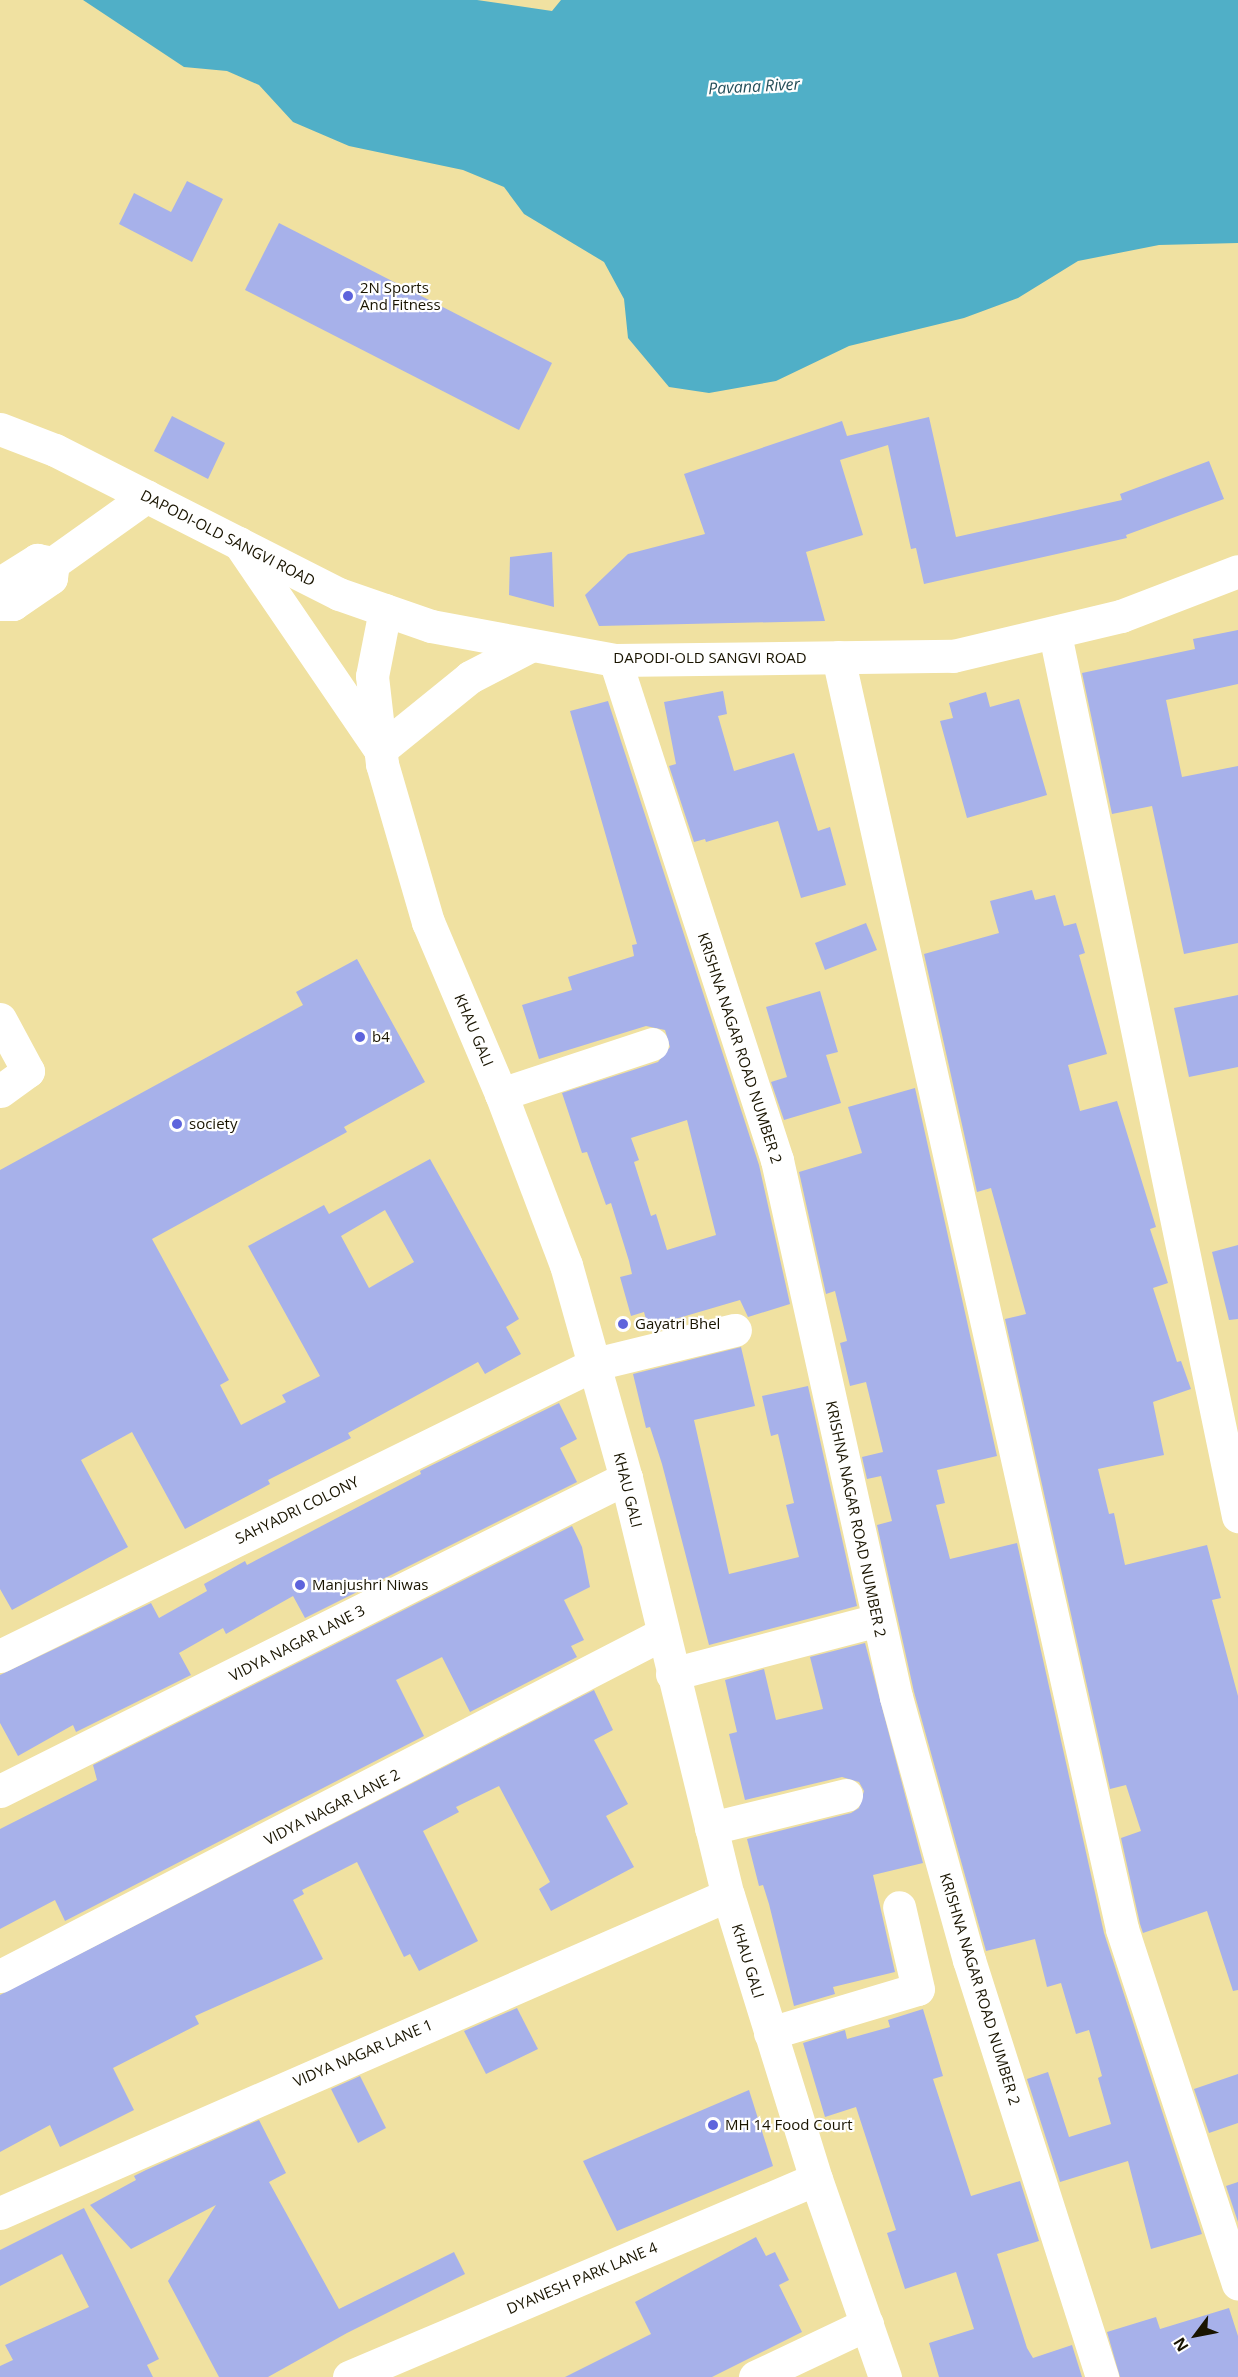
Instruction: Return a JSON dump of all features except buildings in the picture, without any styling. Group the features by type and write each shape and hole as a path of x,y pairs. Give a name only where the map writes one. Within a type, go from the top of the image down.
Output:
{"street":[{"name":"DAPODI-OLD SANGVI ROAD","path":"0,429 54,450 339,594 431,626 528,646 615,660 953,656 1055,634 1121,616 1238,571"},
{"path":"0,583 37,560 52,563 147,496"},
{"path":"239,543 380,750 470,677 528,646"},
{"path":"0,604 13,604 51,578 52,563"},
{"name":"KHAU GALI","path":"386,610 372,676 380,750 428,922 501,1094 566,1265 626,1478 662,1634 728,1895 816,2179 885,2377"},
{"path":"1055,634 1238,1516"},
{"path":"838,657 1122,1929 1238,2283"},
{"name":"KRISHNA NAGAR ROAD NUMBER 2","path":"615,660 777,1160 896,1697 969,1960 1102,2377"},
{"path":"0,1019 28,1071 0,1092"},
{"path":"501,1094 652,1044"},
{"name":"SAHYADRI COLONY","path":"0,1656 595,1364 735,1330"},
{"name":"VIDYA NAGAR LANE 3","path":"0,1791 626,1478"},
{"path":"672,1674 878,1620"},
{"name":"VIDYA NAGAR LANE 2","path":"0,1976 662,1634"},
{"path":"711,1828 846,1795"},
{"name":"VIDYA NAGAR LANE 1","path":"0,2213 728,1895"},
{"path":"770,2033 918,1989 899,1906"},
{"name":"DYANESH PARK LANE 4","path":"349,2377 816,2179"},
{"path":"755,2377 867,2324"}],"water":[{"name":"Pavana River","path":"83,0 477,0 552,11 561,0 1238,0 1238,243 1159,245 1078,261 1018,298 964,318 849,346 776,381 709,393 669,387 628,338 624,299 604,262 524,214 504,187 463,170 349,146 293,122 259,85 227,71 184,67"}],"place":[{"name":"2N Sports And Fitness","path":"348,296"},
{"name":"b4","path":"360,1037"},
{"name":"society","path":"177,1124"},
{"name":"Gayatri Bhel","path":"623,1324"},
{"name":"Manjushri Niwas","path":"300,1585"},
{"name":"MH 14 Food Court","path":"713,2125"}]}
